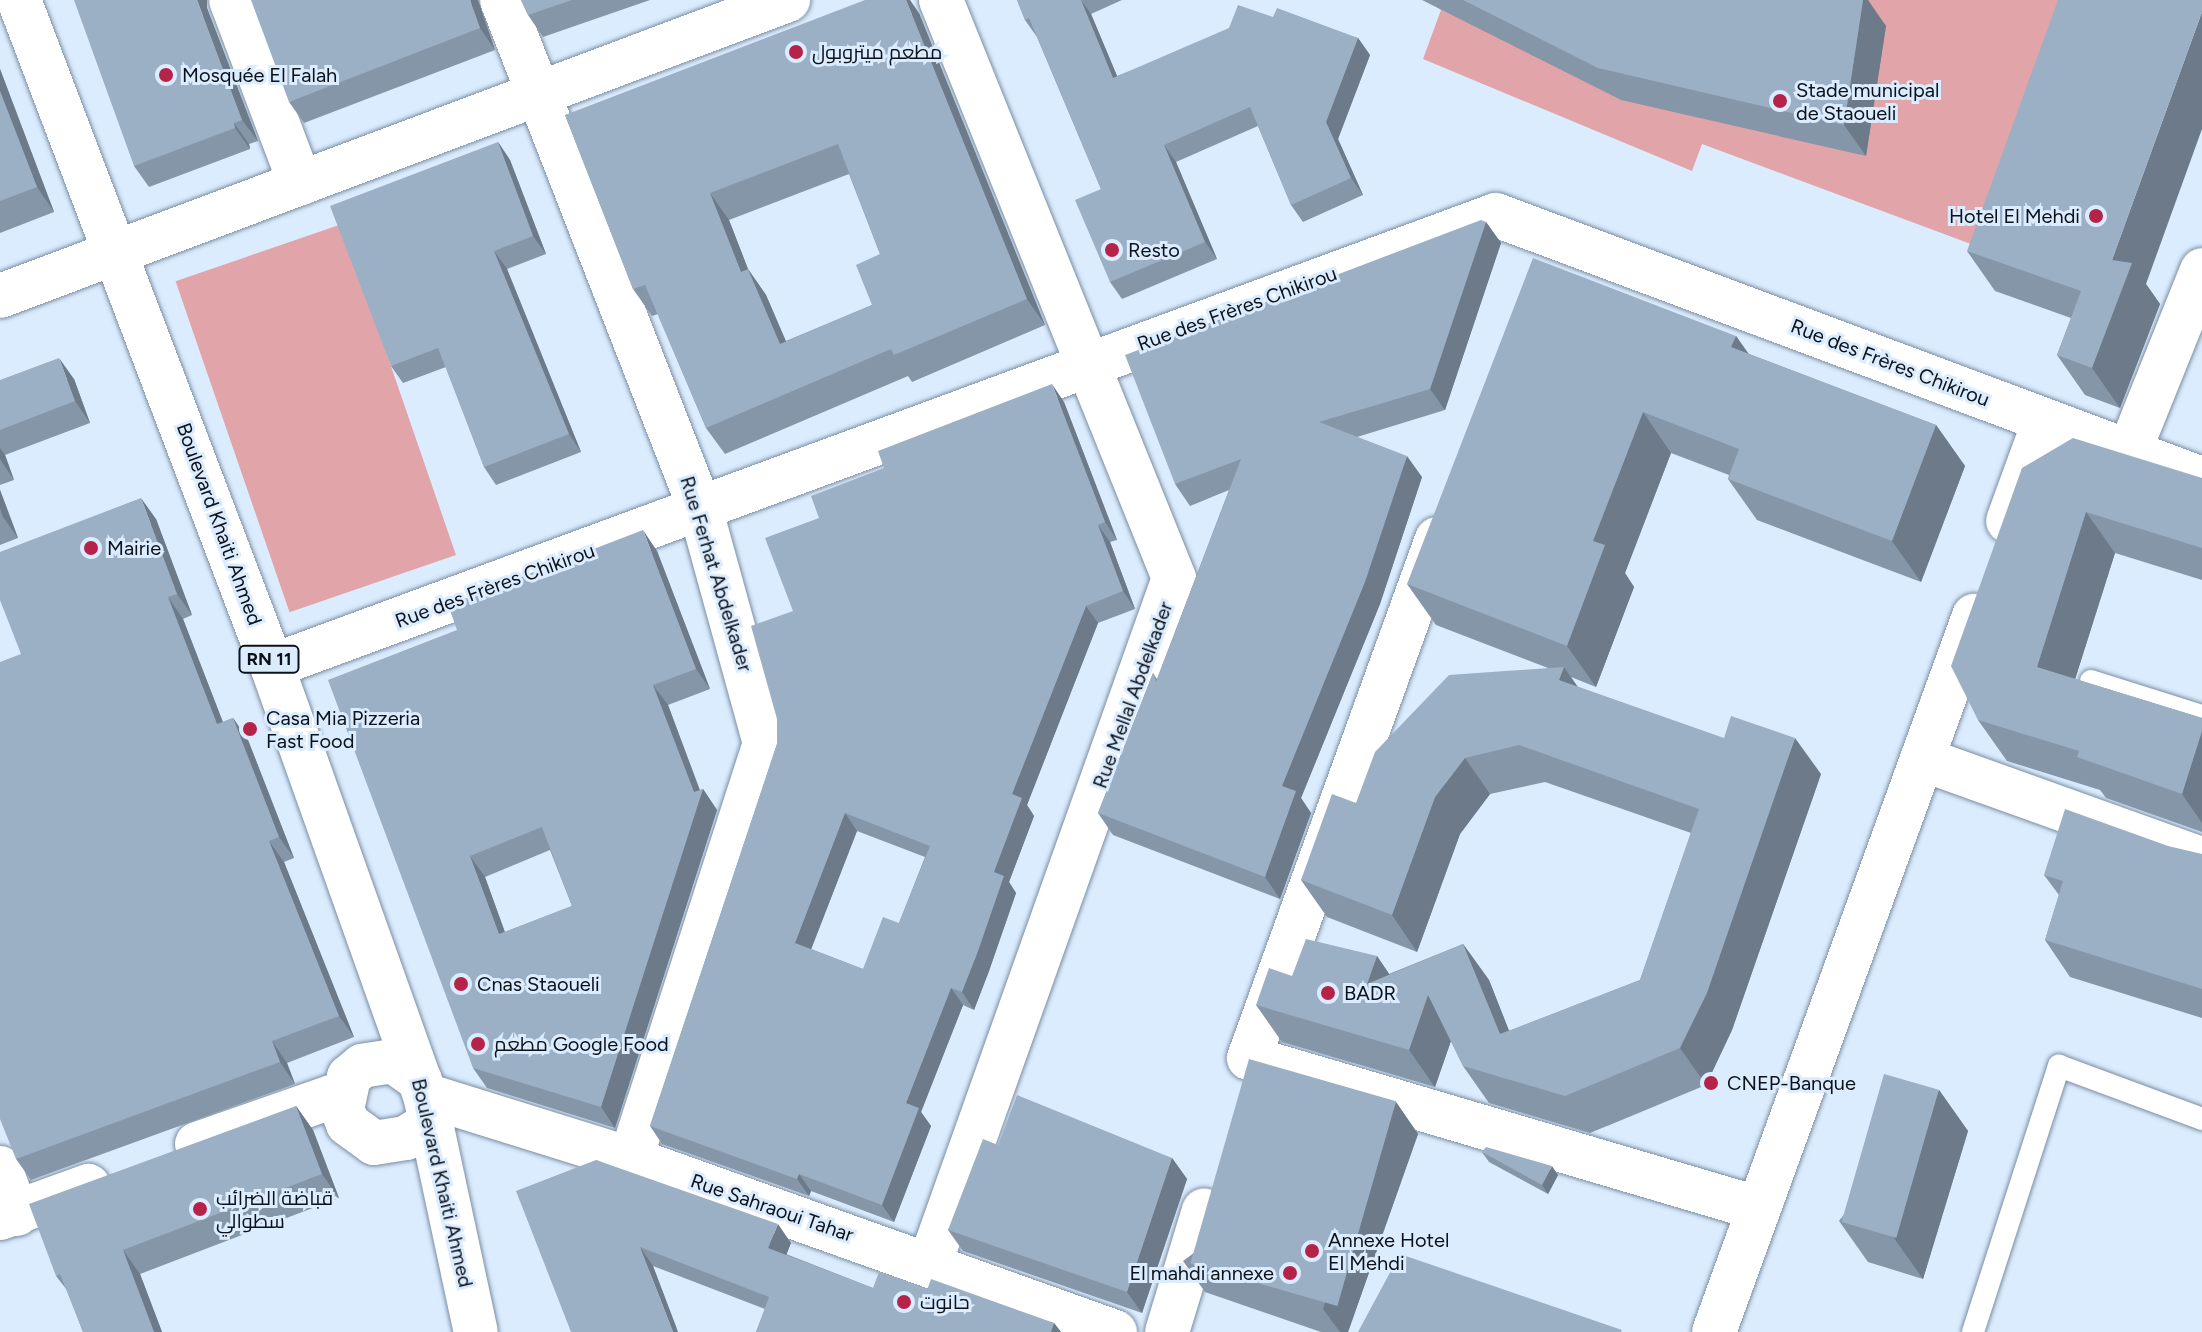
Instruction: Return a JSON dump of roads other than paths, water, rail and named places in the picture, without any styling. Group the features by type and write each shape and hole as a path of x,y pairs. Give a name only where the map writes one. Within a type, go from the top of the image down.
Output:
{"main road":[{"name":"Boulevard Khaiti Ahmed","path":"19,0 272,666 426,1098 476,1332"},
{"path":"231,0 300,183"},
{"name":"Rue Ferhat Abdelkader","path":"502,0 701,511 765,743 631,1159"},
{"path":"0,296 788,0"},
{"name":"Rue Mellal Abdelkader","path":"930,1263 1174,578 1091,363 941,0"},
{"name":"Rue des Frères Chikirou","path":"272,666 701,511 1091,363 1496,215 2202,479"},
{"path":"1532,278 1548,233"},
{"path":"2129,452 2202,270"},
{"path":"1714,1332 2044,422"},
{"path":"1235,1104 1450,503"},
{"path":"1922,759 2202,859"},
{"path":"1249,1058 1757,1208"},
{"path":"377,1061 401,1064 426,1098 406,1138 374,1143 348,1124 343,1093 349,1077 377,1061"},
{"path":"163,1157 343,1093"},
{"name":"Rue Sahraoui Tahar","path":"426,1098 631,1159 930,1263 1115,1332"},
{"path":"1167,1332 1217,1165"},
{"path":"0,1168 9,1216 119,1174"}],"lane":[{"path":"2091,681 2202,716"},
{"path":"1973,1332 2059,1066 2202,1119"}],"place":[{"name":"مطعم ميتروبول","path":"796,52"},
{"name":"Mosquée El Falah","path":"166,75"},
{"name":"Stade municipal de Staoueli","path":"1780,101"},
{"name":"Hotel El Mehdi","path":"2096,216"},
{"name":"Resto","path":"1112,250"},
{"name":"Mairie","path":"91,548"},
{"name":"Casa Mia Pizzeria Fast Food","path":"250,729"},
{"name":"Cnas Staoueli","path":"461,984"},
{"name":"BADR","path":"1328,993"},
{"name":"مطعم Google Food","path":"478,1044"},
{"name":"CNEP-Banque","path":"1711,1083"},
{"name":"قباضة الضرائب سطوالي","path":"200,1209"},
{"name":"Annexe Hotel El Mehdi","path":"1312,1251"},
{"name":"El mahdi annexe","path":"1290,1273"},
{"name":"حانوت","path":"904,1302"}]}
